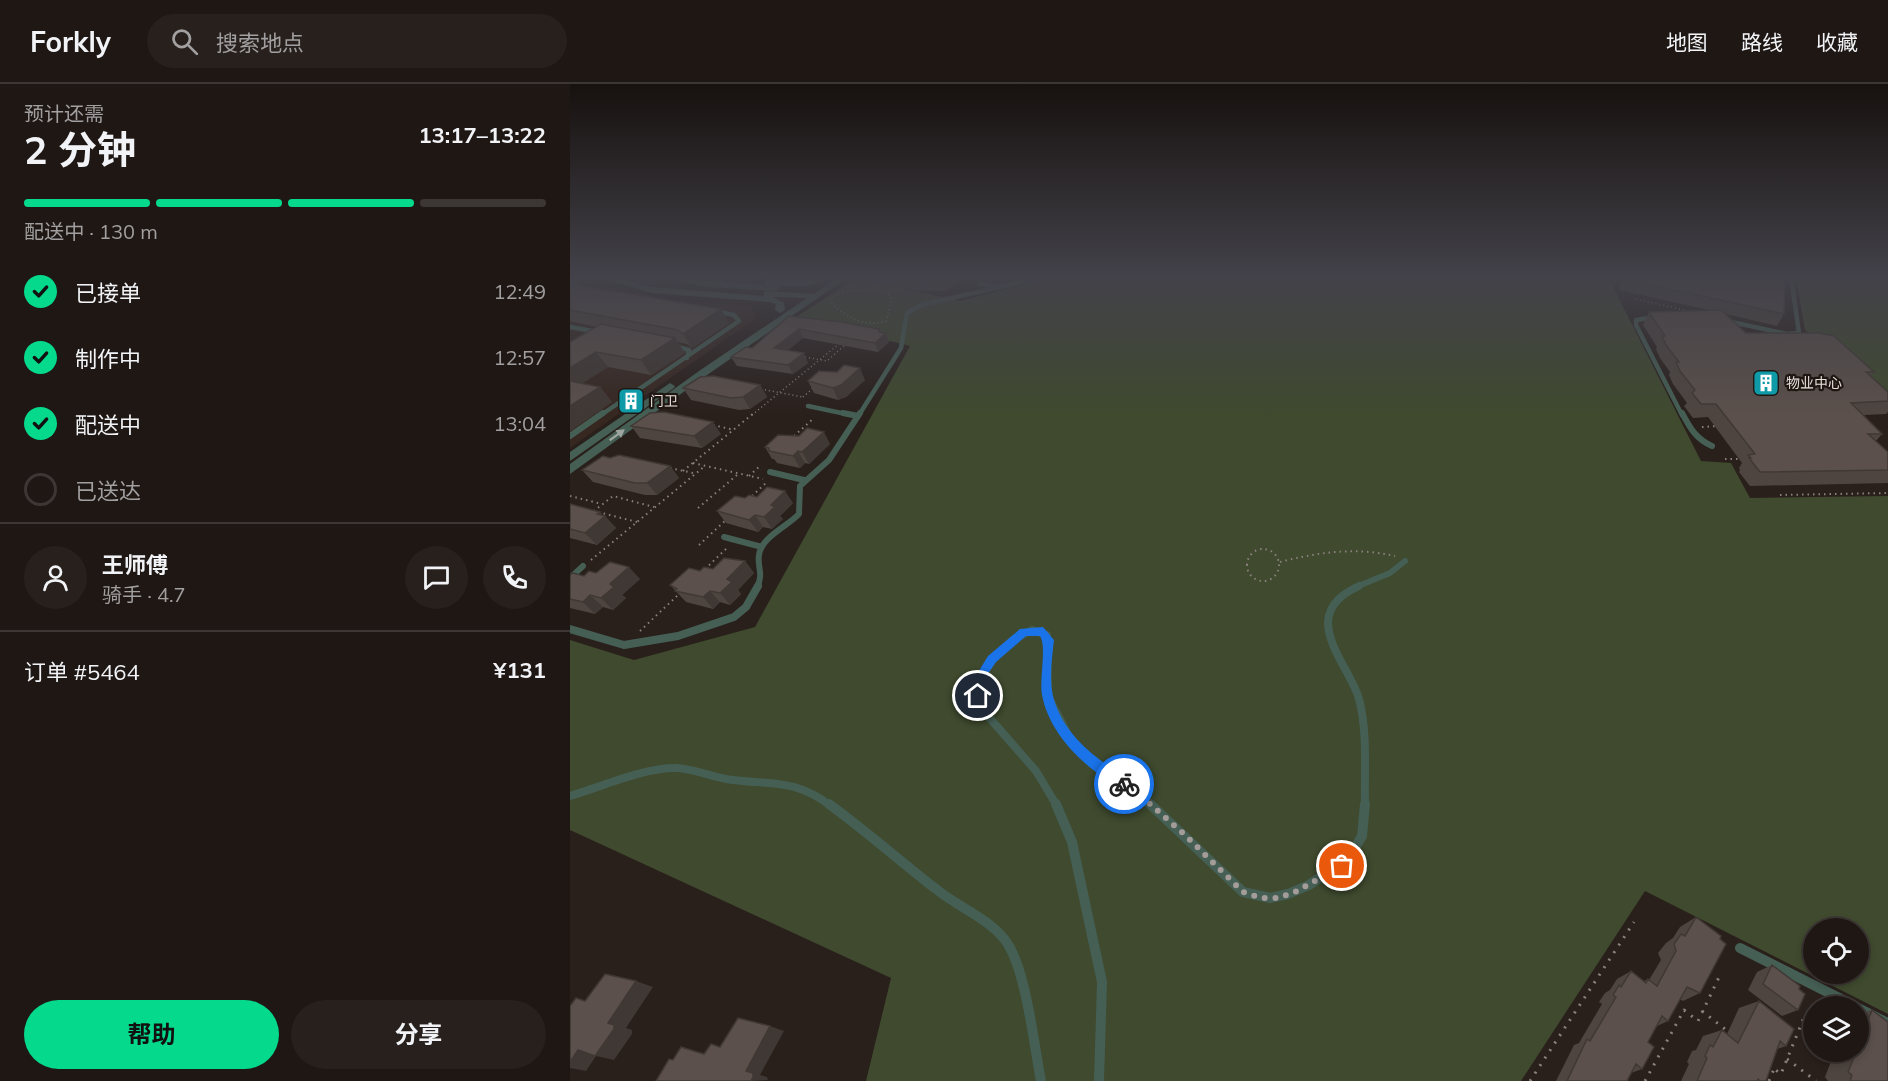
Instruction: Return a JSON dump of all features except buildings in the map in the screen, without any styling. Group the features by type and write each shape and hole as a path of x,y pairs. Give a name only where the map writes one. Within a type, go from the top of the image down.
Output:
{"street":[{"path":"570,457 761,324"},
{"path":"570,470 769,324"}],"lane":[{"path":"571,434 686,360 737,324"},
{"path":"570,628 626,645 644,643 719,623 738,613 749,602 762,577 763,569 758,559 762,547 799,514 801,507 799,490 804,480 826,463 899,354 904,324"},
{"path":"1636,324 1693,434 1712,446"},
{"path":"1737,324 1787,334 1799,333 1798,324"},
{"path":"570,327 603,333 595,338"},
{"path":"664,345 686,348 713,342"},
{"path":"686,348 690,352 686,360"},
{"path":"808,406 858,416"},
{"path":"770,472 804,480"},
{"path":"724,537 762,547"},
{"path":"1099,1081 1102,982 1072,842 1064,820 1042,779 986,714 978,696 982,674 992,659 1024,632 1043,631 1049,640 1046,673 1048,696 1074,746 1092,763 1140,795 1243,892 1261,898 1278,898 1295,892 1342,866 1355,852 1362,838 1365,820 1361,709 1355,686 1333,643 1329,613 1335,602 1348,591 1398,570 1405,561"},
{"path":"570,578 583,566"},
{"path":"570,796 654,771 677,768 727,779 786,783 814,793 887,848 937,890 989,925 1006,941 1018,965 1041,1081"},
{"path":"1740,948 1835,996"},
{"path":"1869,1013 1888,1023"}],"path":[{"path":"862,324 881,324"},
{"path":"842,345 850,338"},
{"path":"683,471 734,430 819,360 838,344 846,345 827,361 819,360 796,355"},
{"path":"802,397 817,385"},
{"path":"756,388 815,400 808,406"},
{"path":"791,439 824,409"},
{"path":"704,423 734,430"},
{"path":"1696,427 1720,426"},
{"path":"1725,459 1748,459"},
{"path":"749,476 766,461"},
{"path":"693,463 768,481 751,497"},
{"path":"662,466 695,474"},
{"path":"583,566 705,466"},
{"path":"698,508 738,474"},
{"path":"1780,495 1888,493"},
{"path":"570,496 602,504"},
{"path":"637,522 594,511 613,496 655,507"},
{"path":"699,545 734,513"},
{"path":"702,572 735,540"},
{"path":"1259,550 1274,551 1280,562 1273,578 1265,581 1249,577 1247,571 1250,556 1259,550"},
{"path":"1280,562 1336,550 1381,552 1405,561"},
{"path":"626,645 685,588"},
{"path":"1530,1081 1634,922"},
{"path":"1645,1081 1684,1010 1698,1021 1721,973"},
{"path":"1702,1011 1738,1040"},
{"path":"1765,1062 1780,1074 1803,1020"},
{"path":"1787,1059 1816,1081"},
{"path":"1769,1081 1774,1069"}],"shaded area":[{"path":"570,324 749,324 570,448"}],"green space":[{"path":"822,324 1632,324 1701,461 1731,463 1750,498 1888,496 1888,1014 1869,1004 1869,996 1852,996 1829,984 1869,984 1869,918 1803,918 1803,971 1645,891 1521,1081 866,1081 891,978 570,830 570,640 634,660 755,627 910,346"},
{"path":"1804,324 1888,324 1888,395 1805,330"}],"way so far":[{"path":"1124,784 1140,795 1185,835 1243,892 1261,898 1278,898 1295,892 1342,866"}],"place":[{"name":"物业中心","path":"1766,383"},
{"name":"门卫","path":"631,401"}],"route":[{"path":"978,696 982,674 992,659 1024,632 1043,631 1049,640 1046,673 1048,696 1056,715 1074,746 1092,763 1124,784"}]}
